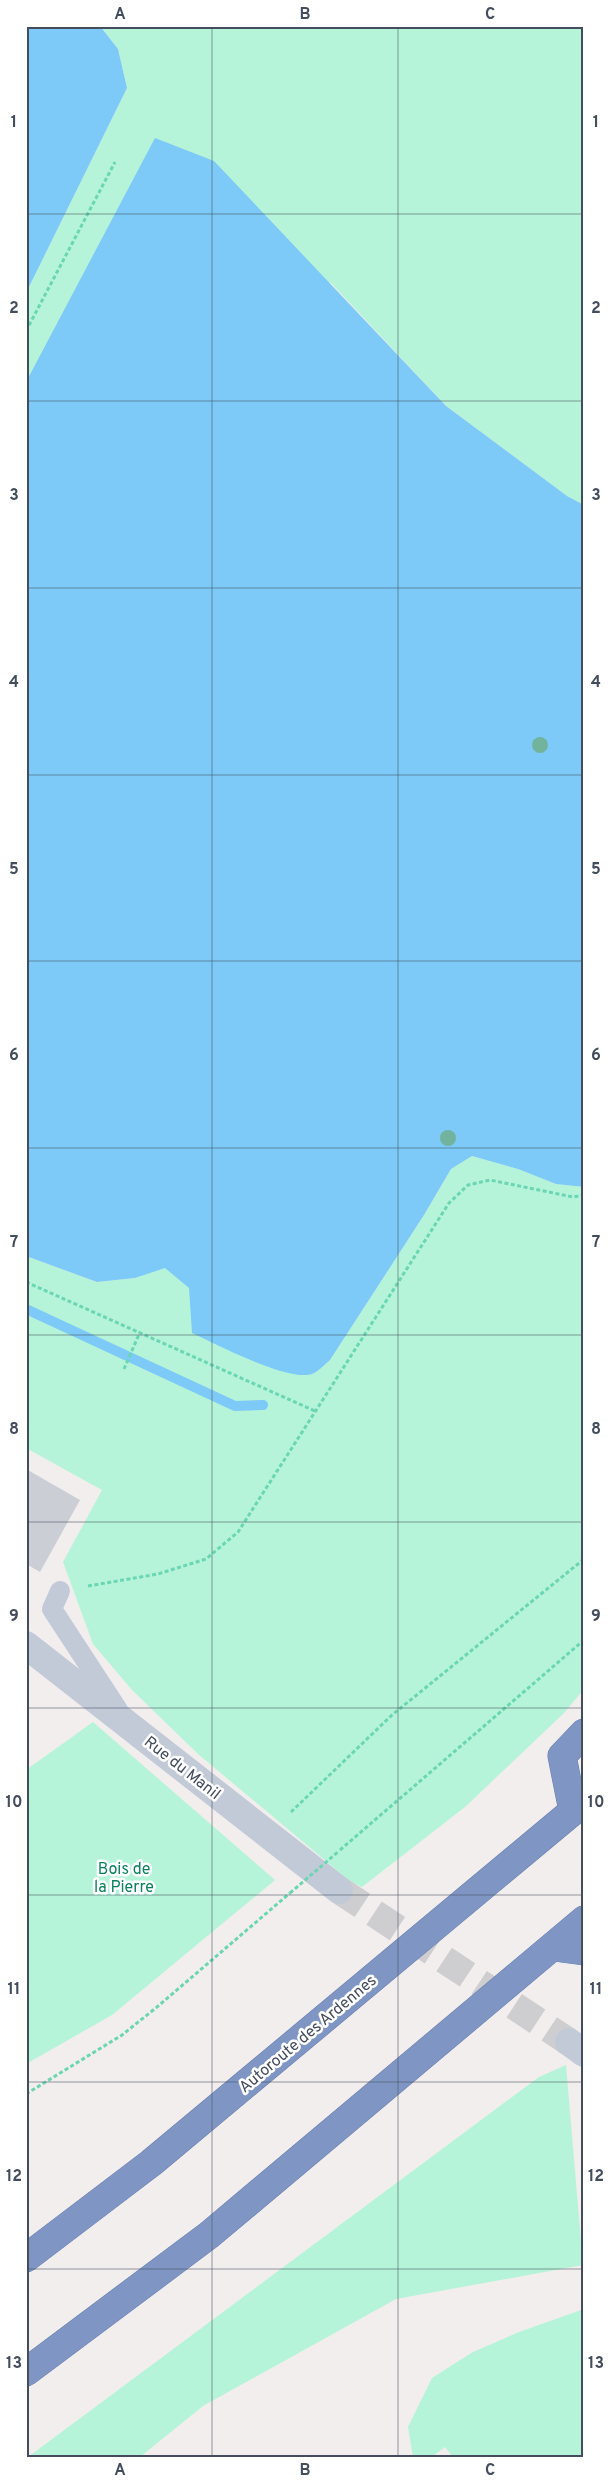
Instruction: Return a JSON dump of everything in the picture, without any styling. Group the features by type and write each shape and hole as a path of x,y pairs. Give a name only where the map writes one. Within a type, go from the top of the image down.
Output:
{"highway":[{"path":"578,1807 562,1756 584,1733"},
{"name":"Autoroute des Ardennes","path":"26,2258 151,2163 578,1807"},
{"path":"26,2372 209,2235 584,1920"},
{"path":"554,1947 584,1951"}],"street":[{"name":"Rue du Manil","path":"26,1645 339,1890"}],"lane":[{"path":"60,1591 52,1609 125,1721"}],"path":[{"path":"26,331 114,162"},
{"path":"60,1591 158,1574 206,1559 238,1532 449,1203 468,1184 490,1180 573,1197 584,1195"},
{"path":"26,1282 315,1411"},
{"path":"124,1369 140,1332"},
{"path":"272,1837 308,1794 392,1715 584,1559"},
{"path":"26,2094 122,2034 157,2007 584,1640"}],"green space":[{"path":"100,26 584,26 584,505 567,496 446,406 331,283 26,382 26,293 127,88 118,49"},
{"path":"472,1156 518,1169 556,1184 584,1187 584,1689 564,1713 465,1807 362,1887 351,1882 198,1754 132,1690 93,1644 63,1562 102,1490 26,1448 26,1256 97,1282 135,1278 165,1267 189,1288 312,1374 330,1360 424,1215 451,1169"},
{"name":"Bois de la Pierre","path":"93,1722 275,1880 112,2015 26,2064 26,1770"},
{"path":"566,2065 583,2265 396,2299 203,2406 140,2457 28,2457 539,2077"},
{"path":"584,2309 584,2457 453,2457 445,2447 432,2457 413,2457 408,2427 432,2378 473,2352 519,2332"}],"water":[{"path":"26,26 100,26 118,49 127,88 26,293"},
{"path":"155,138 214,161 446,406 567,496 584,505 584,1187 556,1184 518,1169 472,1156 451,1169 424,1215 330,1360 312,1374 286,1373 252,1361 192,1333 189,1288 165,1268 135,1278 97,1282 26,1256 26,382"}],"building":[{"path":"26,1469 80,1500 40,1572 26,1564"}],"waterway":[{"path":"26,1309 235,1406 263,1405"}],"tunnel":[{"path":"339,1890 569,2042"}]}
